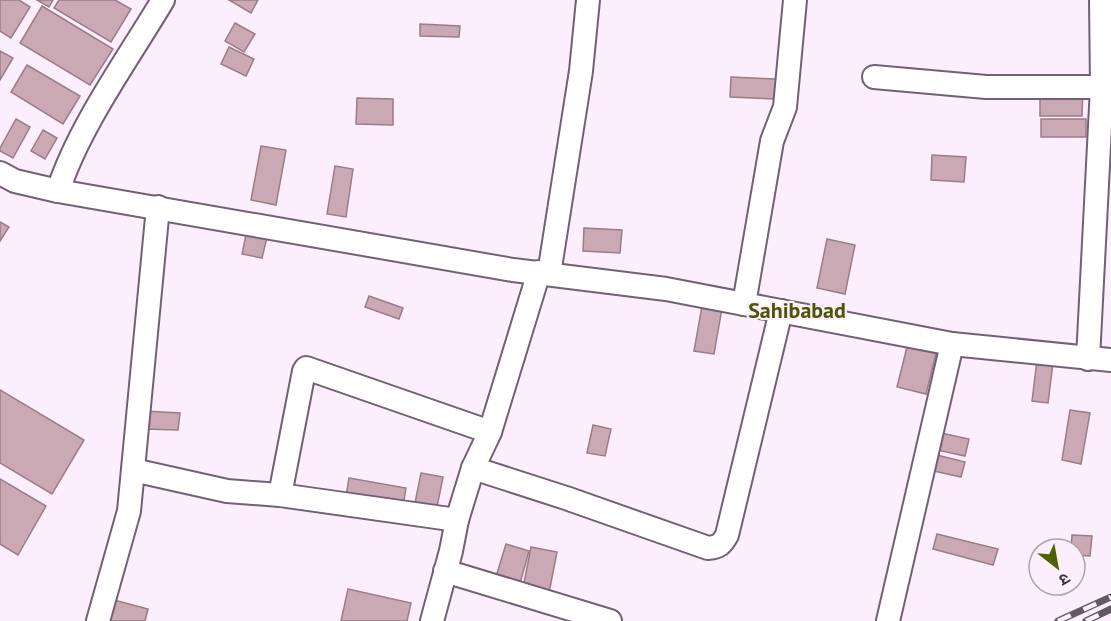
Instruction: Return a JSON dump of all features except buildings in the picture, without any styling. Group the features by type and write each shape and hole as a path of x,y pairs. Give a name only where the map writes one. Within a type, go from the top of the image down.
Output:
{"street":[{"path":"58,191 65,170 88,126 163,0"},
{"path":"432,621 457,520 473,468 490,432 544,273 580,71 588,0"},
{"path":"744,304 772,141 785,107 795,0"},
{"path":"1088,359 1102,87 1101,0"},
{"path":"874,77 986,87 1102,87"},
{"path":"0,173 15,181 58,191 502,268 666,289 952,344 1111,360"},
{"path":"98,621 129,511 158,207"},
{"path":"473,468 708,548 717,547 723,543 727,535 781,310"},
{"path":"888,621 952,344"},
{"path":"280,495 306,368 490,432"},
{"path":"133,470 227,491 280,495 457,520"},
{"path":"445,572 610,621"}],"railway":[{"path":"1058,621 1111,597"},
{"path":"1086,621 1111,609"}],"district":[{"name":"Sahibabad","path":"797,310"}]}
